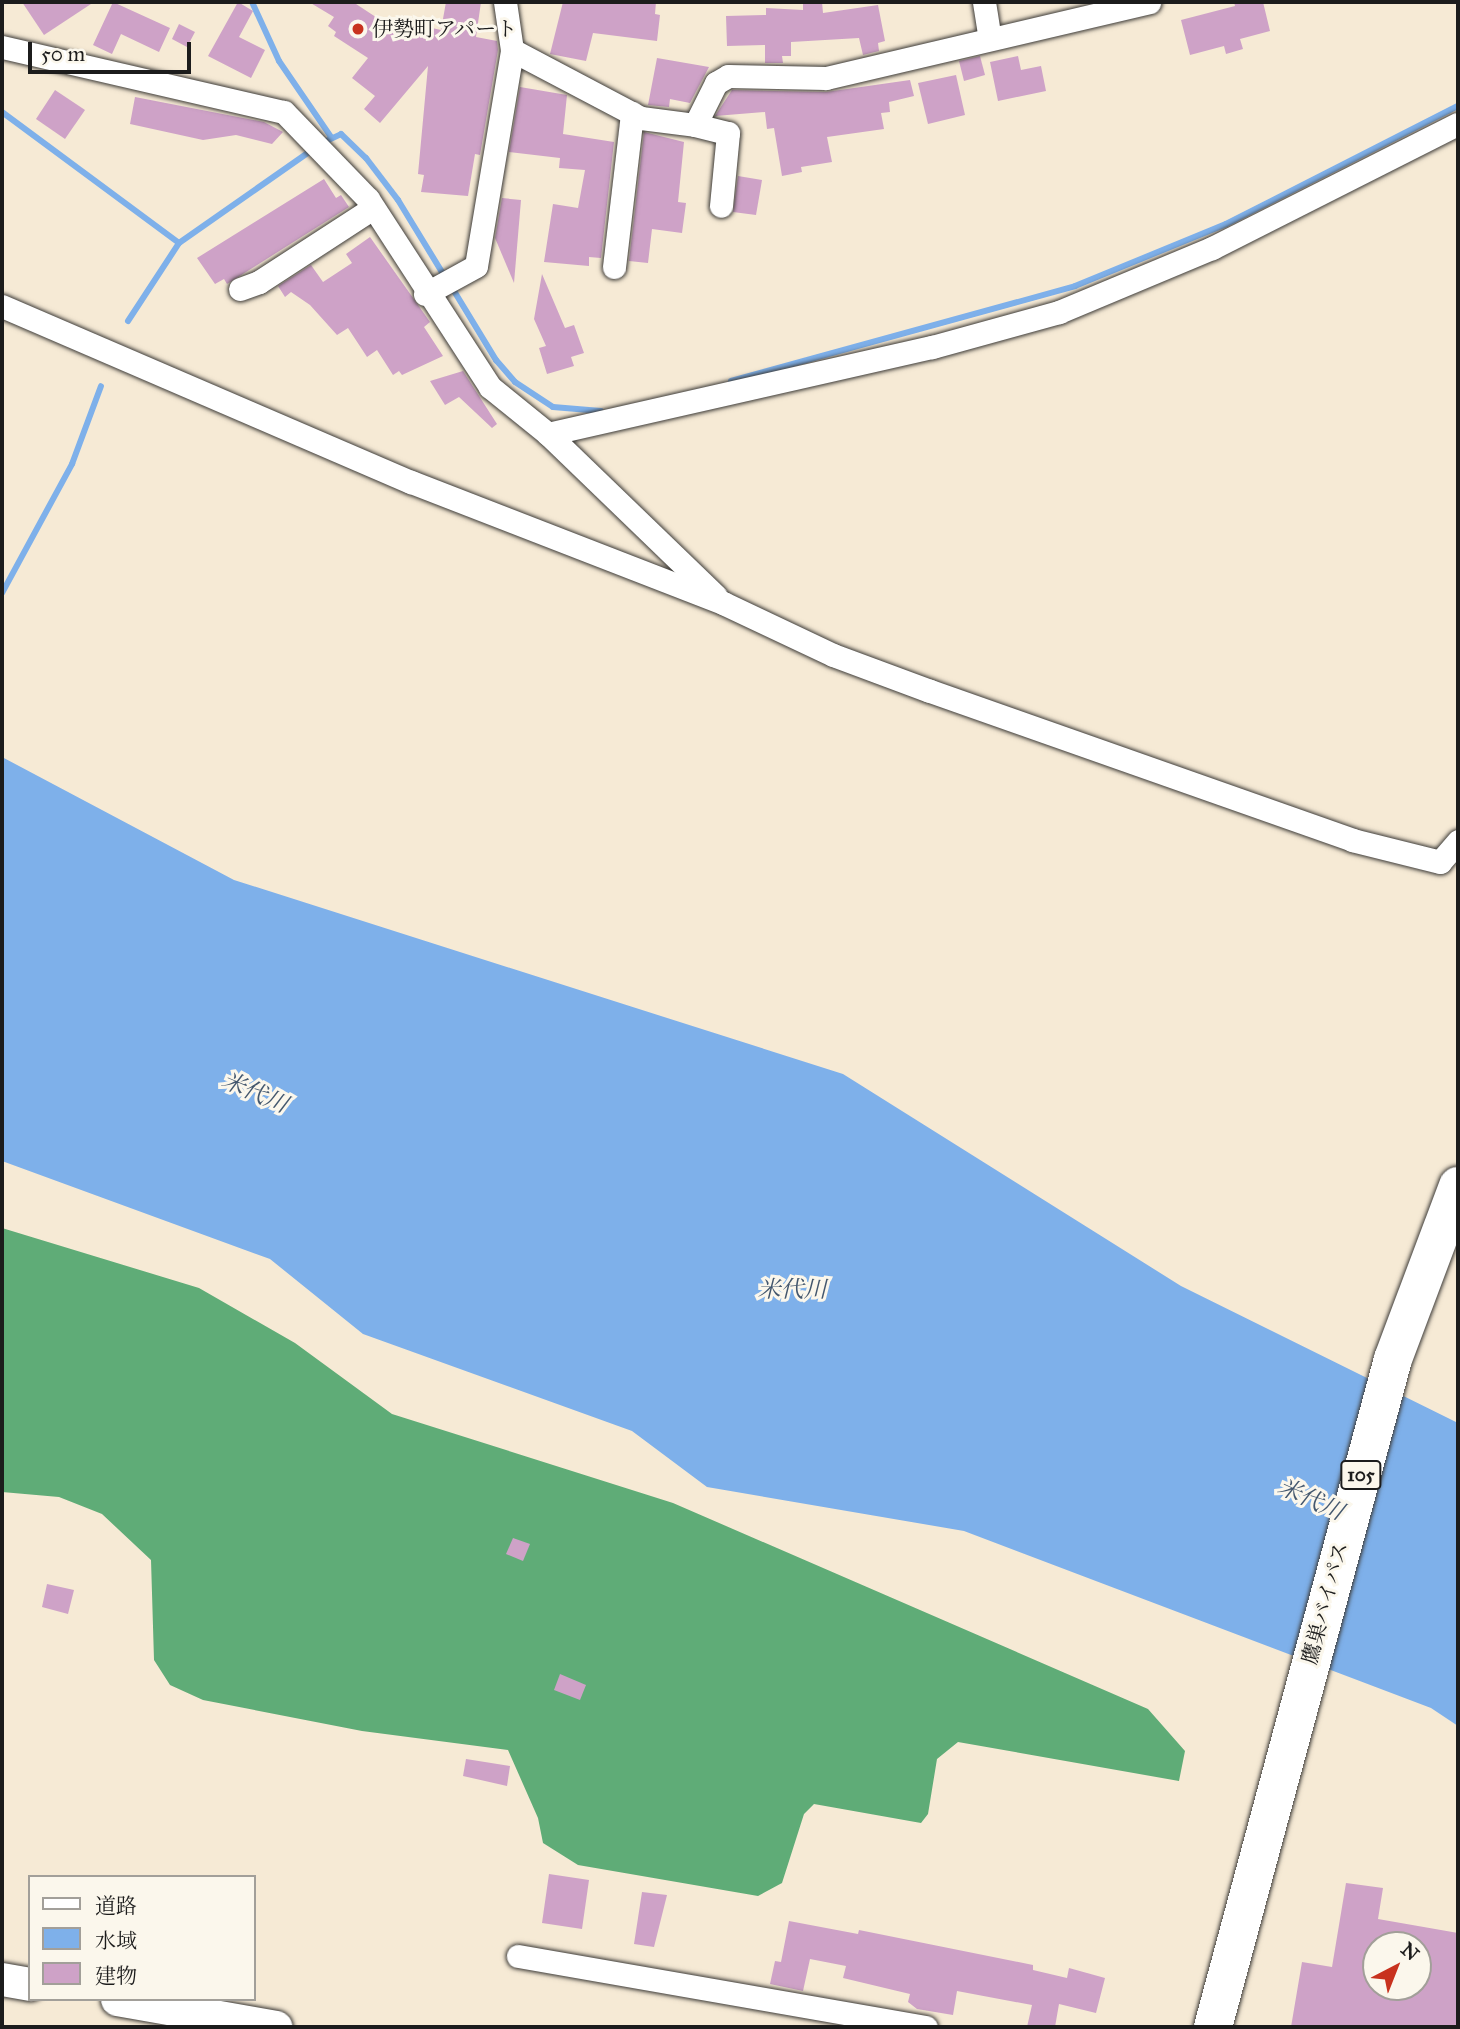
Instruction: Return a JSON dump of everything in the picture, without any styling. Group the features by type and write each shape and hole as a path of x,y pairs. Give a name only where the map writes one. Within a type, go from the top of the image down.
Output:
{"highway":[{"name":"鷹巣バイパス","path":"1213,2027 1279,1770 1393,1359 1458,1186"}],"street":[{"path":"433,291 476,266 512,50 505,2"},
{"path":"984,2 990,38"},
{"path":"695,125 716,83 728,76 826,78 1149,2"},
{"path":"2,47 284,112 326,154 373,208 433,291 490,387 548,434 723,603"},
{"path":"512,50 632,113 728,133 721,206"},
{"path":"614,267 632,113"},
{"path":"548,434 856,365 1059,312 1212,248 1458,124"},
{"path":"240,289 260,282 373,208"},
{"path":"2,306 411,482 723,603 833,655 918,687 1352,840 1440,862 1458,841"},
{"path":"518,1956 842,2020 926,2027"},
{"path":"2,1979 28,1984"},
{"path":"128,2001 276,2027"}],"green space":[{"path":"2,1228 199,1288 295,1343 392,1414 673,1503 1148,1709 1185,1751 1179,1781 958,1742 937,1759 928,1814 921,1823 814,1804 804,1814 782,1883 758,1896 578,1865 543,1843 538,1818 508,1750 362,1731 203,1700 170,1685 154,1660 151,1560 102,1514 59,1497 2,1492"}],"water":[{"name":"米代川","path":"2,757 234,880 843,1074 1181,1286 1458,1423 1458,1726 1431,1708 964,1531 707,1487 632,1431 363,1334 270,1259 2,1161"}],"building":[{"path":"22,2 94,2 44,35"},
{"path":"113,2 170,28 159,52 121,34 112,54 93,45"},
{"path":"238,2 253,11 239,37 265,50 251,78 208,56"},
{"path":"309,2 353,2 394,29 396,20 441,30 446,2 481,2 476,37 497,41 498,50 480,155 475,154 468,196 421,192 424,175 418,174 428,66 380,123 364,109 375,96 352,78 368,58 334,36 336,32 328,26 334,17"},
{"path":"563,2 656,2 655,14 660,15 657,41 593,33 586,61 550,54"},
{"path":"803,2 822,2 823,13 878,5 885,41 878,43 879,51 863,55 859,38 791,42 791,56 782,56 783,63 765,63 765,45 727,46 726,16 766,15 766,8 803,10"},
{"path":"1234,2 1263,2 1270,31 1240,39 1243,49 1226,54 1224,46 1190,55 1181,20 1235,6"},
{"path":"179,24 195,32 187,47 172,39"},
{"path":"980,56 985,75 964,81 959,61"},
{"path":"1018,56 1021,70 1041,66 1046,91 998,101 990,62"},
{"path":"657,58 709,67 690,103 670,99 669,107 648,105"},
{"path":"956,75 965,115 928,124 918,83"},
{"path":"910,80 914,96 889,102 890,112 881,113 884,129 827,137 832,162 801,167 802,172 782,176 774,128 767,129 765,112 715,116 732,90 826,92"},
{"path":"520,87 567,95 563,134 614,142 601,258 589,257 589,266 544,262 553,204 578,208 585,170 559,168 560,158 509,152"},
{"path":"55,90 85,110 65,139 36,119"},
{"path":"135,97 264,122 283,132 272,144 236,135 203,140 130,124"},
{"path":"644,132 684,142 678,202 686,203 682,233 652,229 648,263 629,261"},
{"path":"738,176 762,180 756,215 733,212"},
{"path":"324,179 336,198 341,195 349,207 227,284 224,279 215,284 197,258"},
{"path":"502,198 521,200 514,283 495,238"},
{"path":"370,237 430,322 424,327 443,356 402,375 399,371 393,375 377,350 367,357 348,328 337,335 310,305 291,292 285,297 278,286 311,265 323,282 352,263 346,254"},
{"path":"542,274 565,328 574,325 584,353 571,357 574,366 547,374 539,348 546,346 534,319"},
{"path":"463,371 497,424 492,428 459,397 445,405 430,381"},
{"path":"513,1538 530,1544 523,1561 506,1554"},
{"path":"47,1584 74,1590 68,1614 42,1607"},
{"path":"560,1674 586,1685 580,1700 554,1690"},
{"path":"466,1759 510,1766 507,1786 463,1776"},
{"path":"549,1874 589,1880 582,1929 542,1923"},
{"path":"1346,1883 1383,1888 1378,1919 1458,1933 1458,2027 1291,2027 1302,1962 1332,1967"},
{"path":"642,1892 667,1895 654,1947 634,1944"},
{"path":"789,1921 858,1934 859,1930 1033,1965 1033,1970 1067,1978 1069,1968 1105,1978 1096,2013 1059,2004 1055,2027 1027,2027 1032,2005 957,1991 953,2015 917,2009 908,2002 910,1994 843,1978 846,1966 810,1959 803,1991 770,1984 775,1961 781,1962"}],"waterway":[{"path":"252,2 279,61 331,137"},
{"path":"731,381 1075,286 1226,224 1458,106"},
{"path":"2,112 179,243"},
{"path":"322,143 341,134 366,158 398,200 445,277"},
{"path":"128,321 179,243 313,149"},
{"path":"451,286 496,360 515,382 553,407 601,411"},
{"path":"2,593 72,464 101,386"}],"place":[{"name":"伊勢町アパート","path":"358,29"}]}
